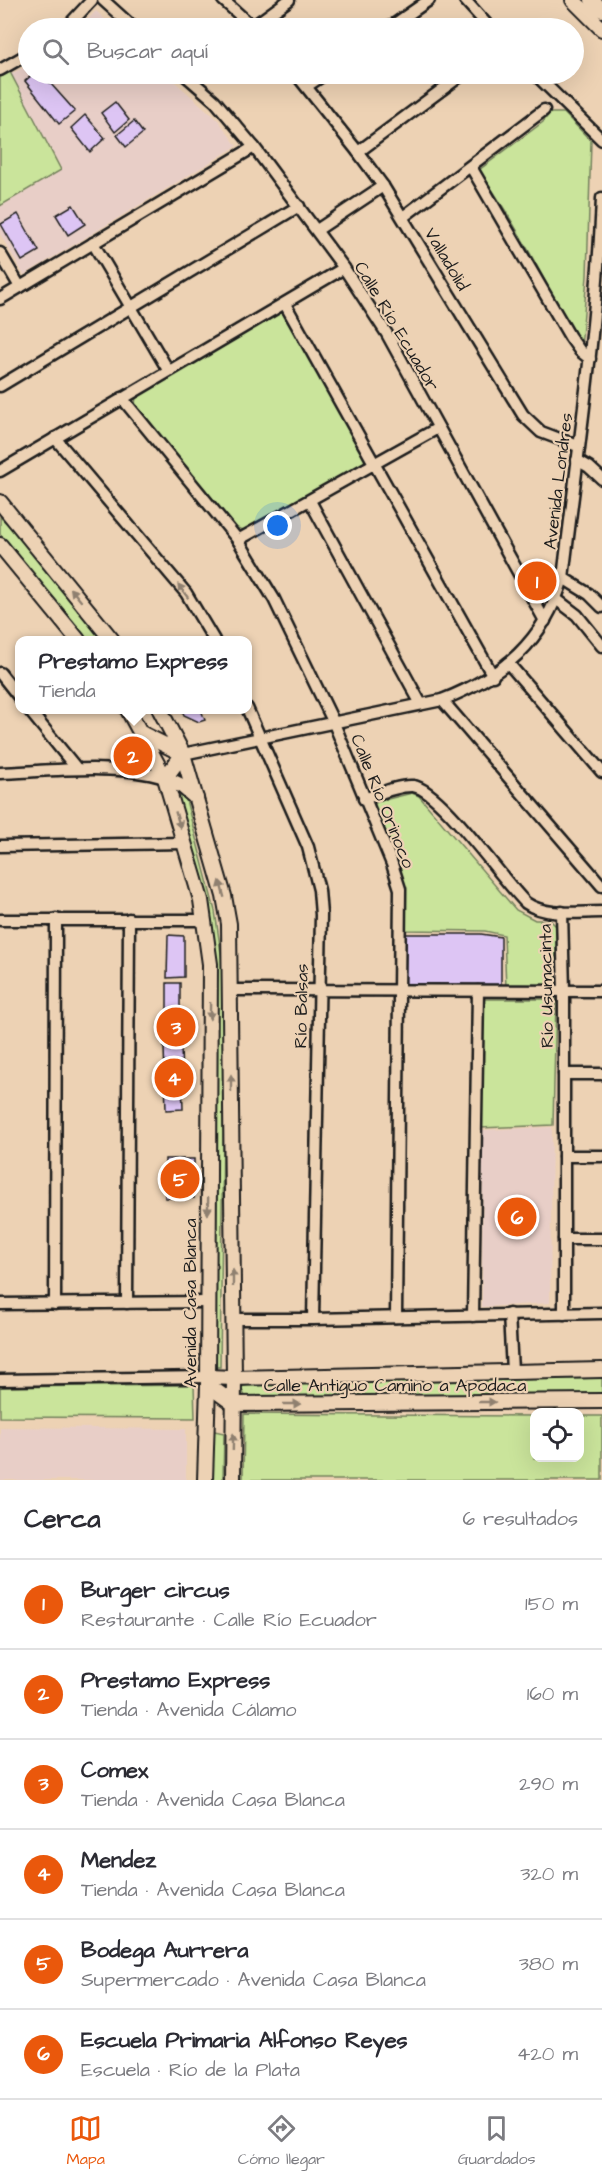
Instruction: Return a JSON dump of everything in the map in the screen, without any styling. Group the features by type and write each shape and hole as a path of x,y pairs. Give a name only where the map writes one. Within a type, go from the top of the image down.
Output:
{"street":[{"path":"75,18 92,0"},
{"path":"103,0 123,18"},
{"path":"223,0 242,18"},
{"path":"266,18 289,0"},
{"path":"403,18 429,0"},
{"path":"465,0 481,18"},
{"path":"573,0 602,29"},
{"path":"592,0 602,10"},
{"path":"0,70 18,60"},
{"name":"Calle Río Ecuador","path":"195,84 223,109 254,147 317,230 387,334 545,621"},
{"path":"358,152 450,84"},
{"path":"545,84 602,140"},
{"name":"Valladolid","path":"308,86 403,217 523,415 541,432 578,446"},
{"path":"403,217 544,110"},
{"path":"0,299 254,147"},
{"path":"471,167 570,337 580,351 590,359"},
{"path":"317,230 382,186"},
{"name":"Avenida Londres","path":"183,754 442,700 470,689 493,676 524,648 545,621 556,599 562,578 590,359 601,248 602,198"},
{"path":"0,386 299,206"},
{"path":"93,243 168,370"},
{"path":"0,253 20,287"},
{"path":"0,471 344,268"},
{"path":"285,304 493,676"},
{"name":"Calle Río Orinoco","path":"122,398 238,540 274,599 333,721 392,864 400,889 396,1317"},
{"path":"238,540 438,428"},
{"path":"55,438 179,584 212,636"},
{"path":"577,460 589,466 602,479"},
{"path":"0,501 109,636"},
{"path":"310,501 421,704"},
{"path":"0,545 75,636"},
{"path":"562,578 589,594 602,607"},
{"path":"556,599 577,615 602,646"},
{"path":"508,663 602,772"},
{"path":"0,673 15,692"},
{"path":"442,700 602,886"},
{"path":"32,714 77,769"},
{"name":"Avenida Casa Blanca","path":"130,714 165,778 205,920 211,989 205,1480"},
{"path":"162,714 183,754 224,896 230,940 234,1378 229,1401 232,1480"},
{"name":"Río Balsas","path":"250,714 308,847 319,890 321,915 313,1319"},
{"path":"143,734 183,754"},
{"path":"165,778 183,754"},
{"path":"0,773 77,769 144,772 182,786 196,798"},
{"name":"Río Usumacinta","path":"364,799 412,786 425,791 447,811 526,903 540,910 562,912 564,1314"},
{"path":"0,846 185,843"},
{"path":"562,912 602,912"},
{"path":"55,1304 56,919"},
{"path":"127,1303 129,919"},
{"path":"0,920 205,920"},
{"path":"207,941 218,945 230,940"},
{"path":"231,990 602,991"},
{"path":"473,1316 478,992"},
{"path":"564,1074 602,1074"},
{"path":"564,1156 602,1156"},
{"path":"564,1239 602,1239"},
{"path":"0,1304 207,1302"},
{"path":"233,1318 313,1319 602,1313"},
{"path":"510,1314 512,1371"},
{"name":"Calle Antiguo Camino a Apodaca","path":"0,1380 205,1379 602,1370"},
{"path":"205,1379 229,1401"},
{"path":"207,1430 229,1401"},
{"name":"Calle Antiguo Camino a Apodaca","path":"229,1401 602,1401"}],"shaded area":[{"path":"96,11 104,18 89,18"},
{"path":"18,70 18,84 177,84 218,120 237,146 24,275 0,234 0,207 62,170 11,74"},
{"path":"552,1127 550,1303 482,1307 483,1130"},
{"path":"0,1427 186,1429 186,1480 0,1480"}],"green space":[{"path":"10,72 61,170 0,206 0,77"},
{"path":"550,113 564,113 591,141 587,276 581,349 520,235 479,170 543,122"},
{"path":"278,313 287,314 365,457 364,464 244,530 237,528 135,405 136,397"},
{"path":"0,517 16,532 99,636 84,636 0,534"},
{"path":"412,793 419,796 516,910 535,920 550,920 556,926 556,990 506,988 504,935 485,931 405,930 405,884 373,808 376,802"},
{"path":"181,796 186,800 215,911 225,982 220,1367 213,1367 216,975 178,799"},
{"path":"482,999 556,999 553,1125 480,1128"},
{"path":"602,1378 602,1399 247,1401 241,1387 249,1385"},
{"path":"194,1385 195,1418 0,1417 0,1387"},
{"path":"244,1414 530,1416 530,1462 584,1462 584,1416 602,1416 602,1480 243,1480"},
{"path":"210,1430 224,1433 223,1480 209,1480"}],"building":[{"path":"27,84 51,84 75,111 59,124"},
{"path":"115,102 129,120 115,132 101,113"},
{"path":"85,115 105,138 90,152 71,128"},
{"path":"134,121 143,133 126,147 117,135"},
{"path":"73,205 85,224 68,235 56,215"},
{"path":"18,214 39,251 22,261 1,224"},
{"path":"203,714 205,720 199,722 184,715"},
{"path":"406,934 481,934 501,937 501,987 405,985"},
{"path":"168,935 184,936 184,977 167,978"},
{"path":"167,983 180,983 180,1040 167,1040"},
{"path":"164,1047 181,1047 183,1109 166,1110"},
{"path":"165,1159 194,1159 194,1198 165,1198"}],"place":[{"name":"Burger circus","path":"537,581"},
{"name":"Prestamo Express","path":"133,756"},
{"name":"Comex","path":"176,1027"},
{"name":"Mendez","path":"174,1078"},
{"name":"Bodega Aurrera","path":"180,1179"},
{"name":"Escuela Primaria Alfonso Reyes","path":"517,1217"}]}
